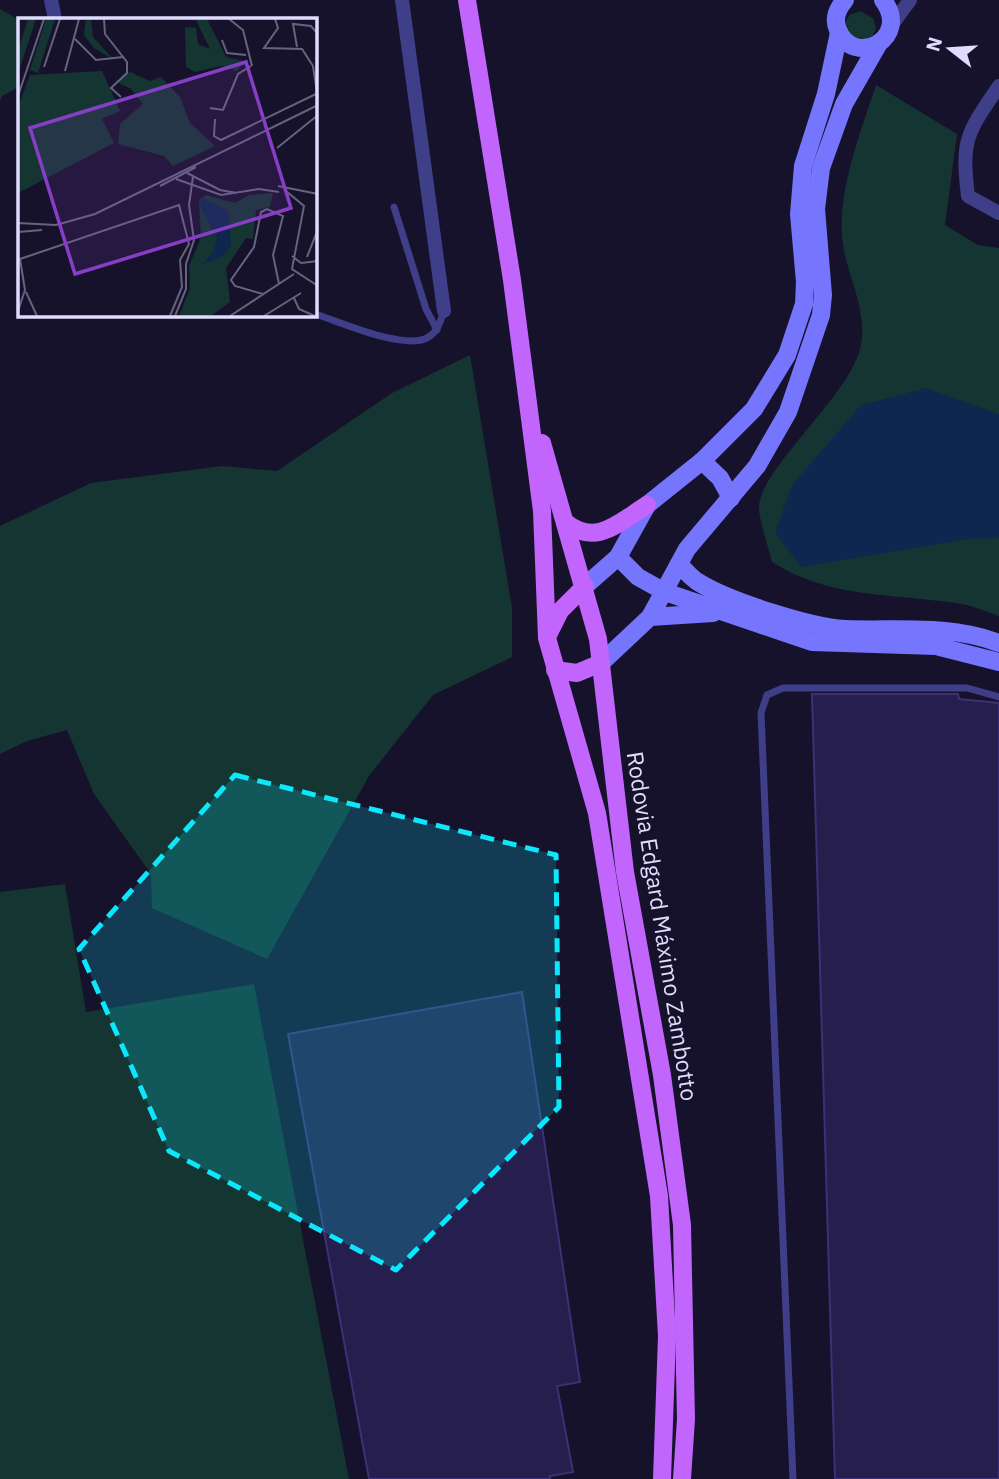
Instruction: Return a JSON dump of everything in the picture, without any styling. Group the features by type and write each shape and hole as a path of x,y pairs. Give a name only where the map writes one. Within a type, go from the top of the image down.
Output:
{"main road":[{"name":"Rodovia Edgard Máximo Zambotto","path":"467,0 527,391 544,534 543,601 547,638 584,758 597,813 659,1196 667,1336 662,1479"},
{"name":"Rodovia Edgard Máximo Zambotto","path":"527,391 585,586 601,663 625,872 662,1076 681,1225 686,1419 682,1479"},
{"path":"565,522 577,532 593,534 647,505"},
{"path":"547,638 559,611 585,586"},
{"path":"555,670 577,673 601,663"}],"street":[{"path":"51,0 55,18"},
{"path":"402,0 444,311"},
{"path":"585,586 618,557 647,505 702,461 739,425 772,384 799,324 805,282 799,214 803,166 829,83 839,33 836,17 845,0"},
{"path":"884,0 889,9 891,26"},
{"path":"601,663 650,617 679,564 771,444 788,412 813,346 823,295 816,232 821,168 844,104 879,43 910,0"},
{"path":"839,33 857,48 879,43"},
{"path":"999,86 968,136 963,153 968,196 999,213"},
{"path":"702,461 720,478 731,498"},
{"path":"618,557 638,577 665,592 812,642 936,646 999,662"},
{"path":"679,564 700,583 750,604 844,629 934,629 999,643"},
{"path":"650,617 691,612 730,614"}],"lane":[{"path":"394,207 426,309 437,330"},
{"path":"317,315 404,342 425,339 437,330 444,311"},
{"path":"793,1479 761,713 767,695 783,688 967,688 999,697"}],"highlighted area":[{"path":"235,775 556,855 559,1107 396,1270 169,1151 79,949"}],"green space":[{"path":"0,9 18,19 18,88 2,96 0,101"},
{"path":"860,11 873,18 876,28 872,38 852,42 844,23 850,15"},
{"path":"876,85 957,134 945,225 978,245 999,248 999,616 957,603 862,593 793,574 772,562 761,523 759,510 762,494 772,475 841,386 854,365 861,345 859,303 844,249 842,216 847,178"},
{"path":"470,355 512,608 512,657 433,695 369,776 267,959 152,908 151,874 94,794 67,730 27,741 0,754 0,526 91,483 222,466 277,471 392,393"},
{"path":"65,884 86,1012 254,984 349,1479 0,1479 0,892"}],"water":[{"path":"926,388 999,414 999,538 968,539 801,567 775,533 792,485 861,405"}],"building":[{"path":"812,694 958,694 959,699 999,703 999,1479 835,1479"},
{"path":"522,992 580,1382 557,1386 573,1472 550,1476 550,1479 369,1479 288,1034"}]}
